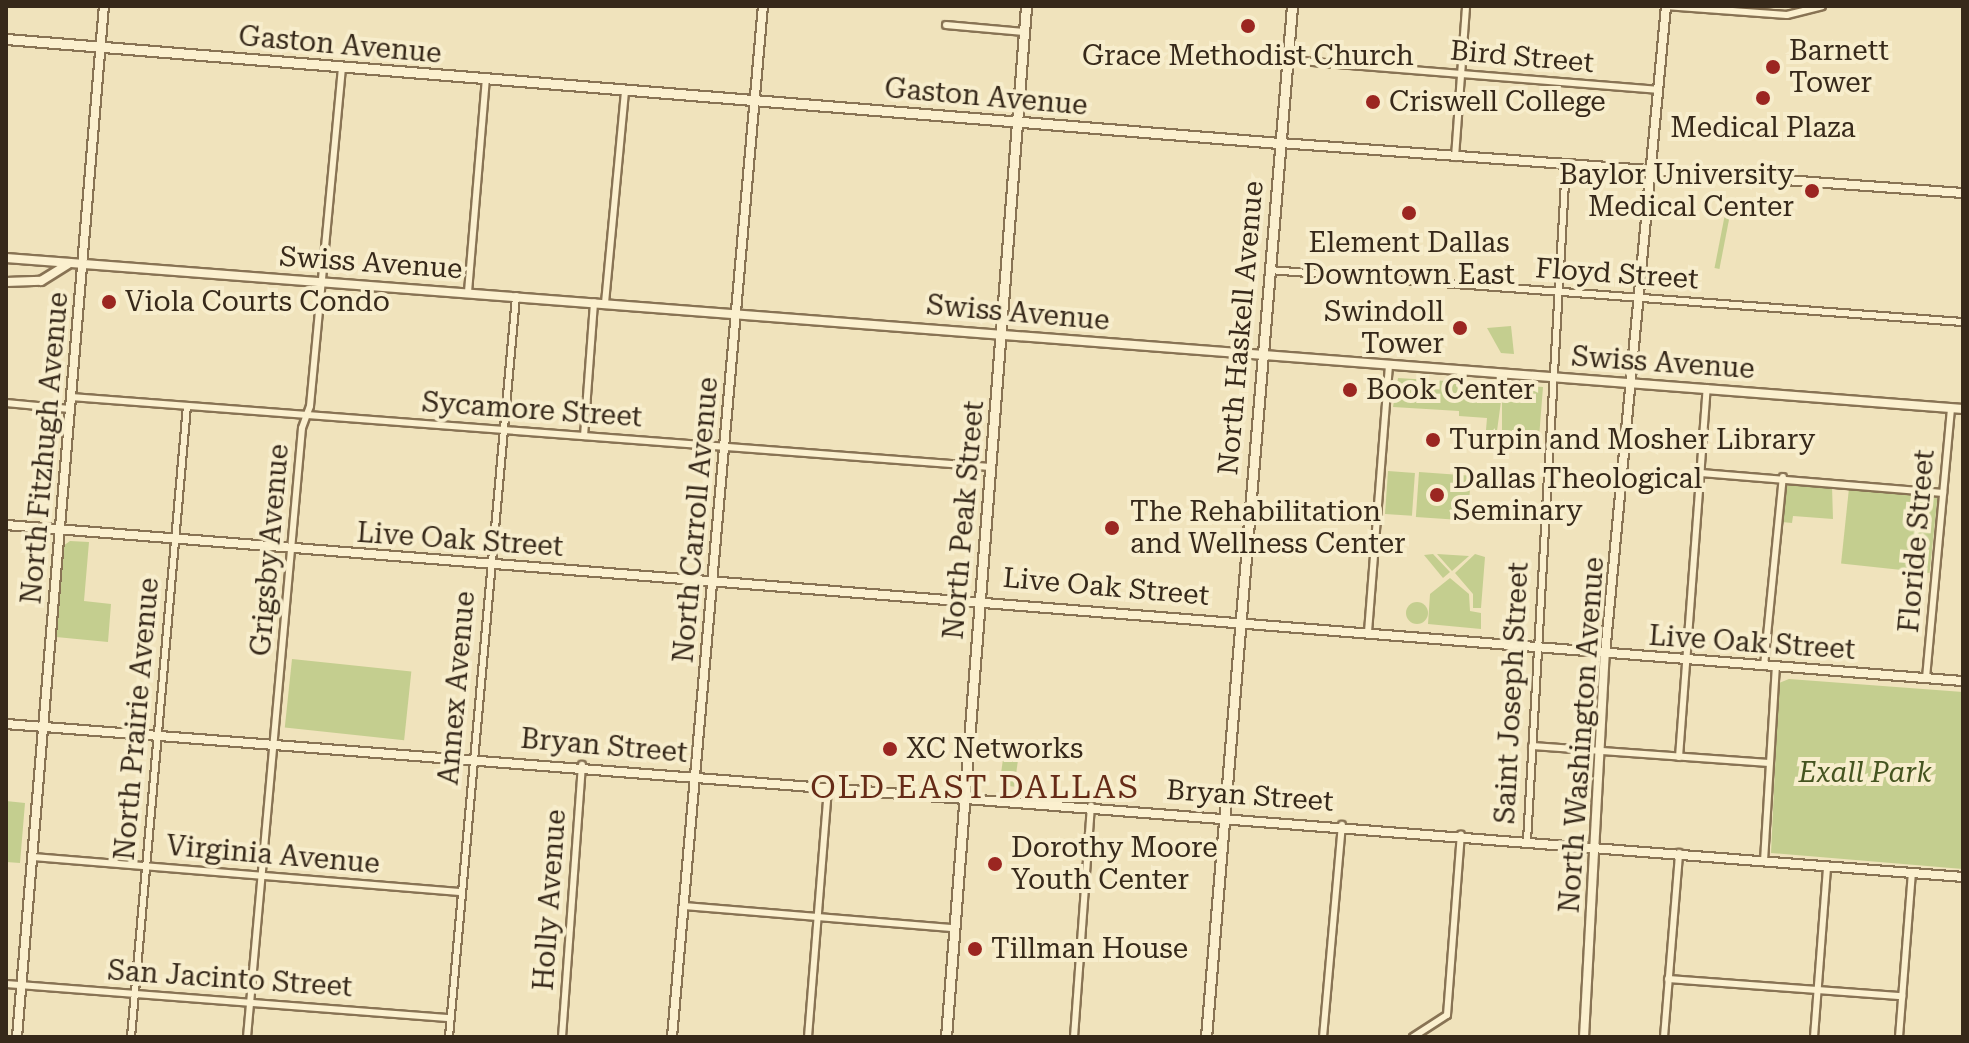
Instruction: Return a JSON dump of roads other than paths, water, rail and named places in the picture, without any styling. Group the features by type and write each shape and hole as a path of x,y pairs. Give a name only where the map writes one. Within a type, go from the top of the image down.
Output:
{"main road":[{"name":"North Peak Street","path":"946,1037 1026,6"},
{"name":"North Haskell Avenue","path":"1206,1037 1259,356 1292,6"},
{"name":"Gaston Avenue","path":"6,39 1280,143"}],"street":[{"name":"North Fitzhugh Avenue","path":"17,1037 104,6"},
{"name":"North Carroll Avenue","path":"672,1037 763,6"},
{"path":"1455,157 1466,6"},
{"path":"1666,6 1787,15 1822,6"},
{"name":"North Washington Avenue","path":"1584,1037 1605,654 1641,298 1666,6"},
{"path":"946,25 1024,32"},
{"name":"Bird Street","path":"1288,60 1657,90"},
{"name":"Grigsby Avenue","path":"247,1037 292,549 342,67"},
{"path":"468,292 486,79"},
{"path":"605,303 625,90"},
{"name":"Gaston Avenue","path":"1280,143 1963,193"},
{"name":"Saint Joseph Street","path":"1527,841 1550,377 1566,164"},
{"name":"Swiss Avenue","path":"6,258 1963,409"},
{"path":"6,282 41,281 68,263"},
{"name":"Floyd Street","path":"1267,270 1963,322"},
{"name":"Annex Avenue","path":"449,1037 516,296"},
{"path":"584,436 594,302"},
{"path":"1368,632 1389,366"},
{"path":"1679,757 1707,388"},
{"name":"Sycamore Street","path":"71,397 990,467"},
{"path":"6,403 70,409"},
{"name":"North Prairie Avenue","path":"131,1037 187,406"},
{"name":"Floride Street","path":"1926,678 1951,408"},
{"path":"1701,473 1783,477 1943,493"},
{"path":"1764,666 1783,477"},
{"name":"Live Oak Street","path":"6,525 491,565 979,599 1240,620 1536,649 1963,681"},
{"path":"1764,861 1776,667"},
{"name":"Bryan Street","path":"6,724 582,765 695,777 1342,825 1963,877"},
{"path":"1532,746 1769,763"},
{"name":"Holly Avenue","path":"562,1037 582,765"},
{"path":"808,1037 828,787"},
{"path":"1074,1037 1091,806"},
{"path":"1323,1037 1342,825"},
{"path":"1413,1037 1447,1015 1461,835"},
{"path":"1664,1037 1679,853"},
{"name":"Virginia Avenue","path":"33,857 460,892"},
{"path":"1814,1037 1827,867"},
{"path":"1899,1037 1912,873"},
{"path":"684,906 954,928"},
{"path":"1668,979 1902,996"},
{"name":"San Jacinto Street","path":"6,984 451,1018"}],"place":[{"name":"Grace Methodist Church","path":"1248,26"},
{"name":"Barnett Tower","path":"1773,67"},
{"name":"Medical Plaza","path":"1763,98"},
{"name":"Criswell College","path":"1373,102"},
{"name":"Baylor University Medical Center","path":"1812,191"},
{"name":"Element Dallas Downtown East","path":"1409,213"},
{"name":"Viola Courts Condo","path":"109,302"},
{"name":"Swindoll Tower","path":"1460,328"},
{"name":"Book Center","path":"1350,390"},
{"name":"Turpin and Mosher Library","path":"1433,440"},
{"name":"Dallas Theological Seminary","path":"1437,495"},
{"name":"The Rehabilitation and Wellness Center","path":"1112,528"},
{"name":"XC Networks","path":"890,749"},
{"name":"Dorothy Moore Youth Center","path":"995,864"},
{"name":"Tillman House","path":"975,949"}],"district":[{"name":"OLD EAST DALLAS","path":"975,787"}],"park label":[{"name":"Exall Park","path":"1865,773"}]}
